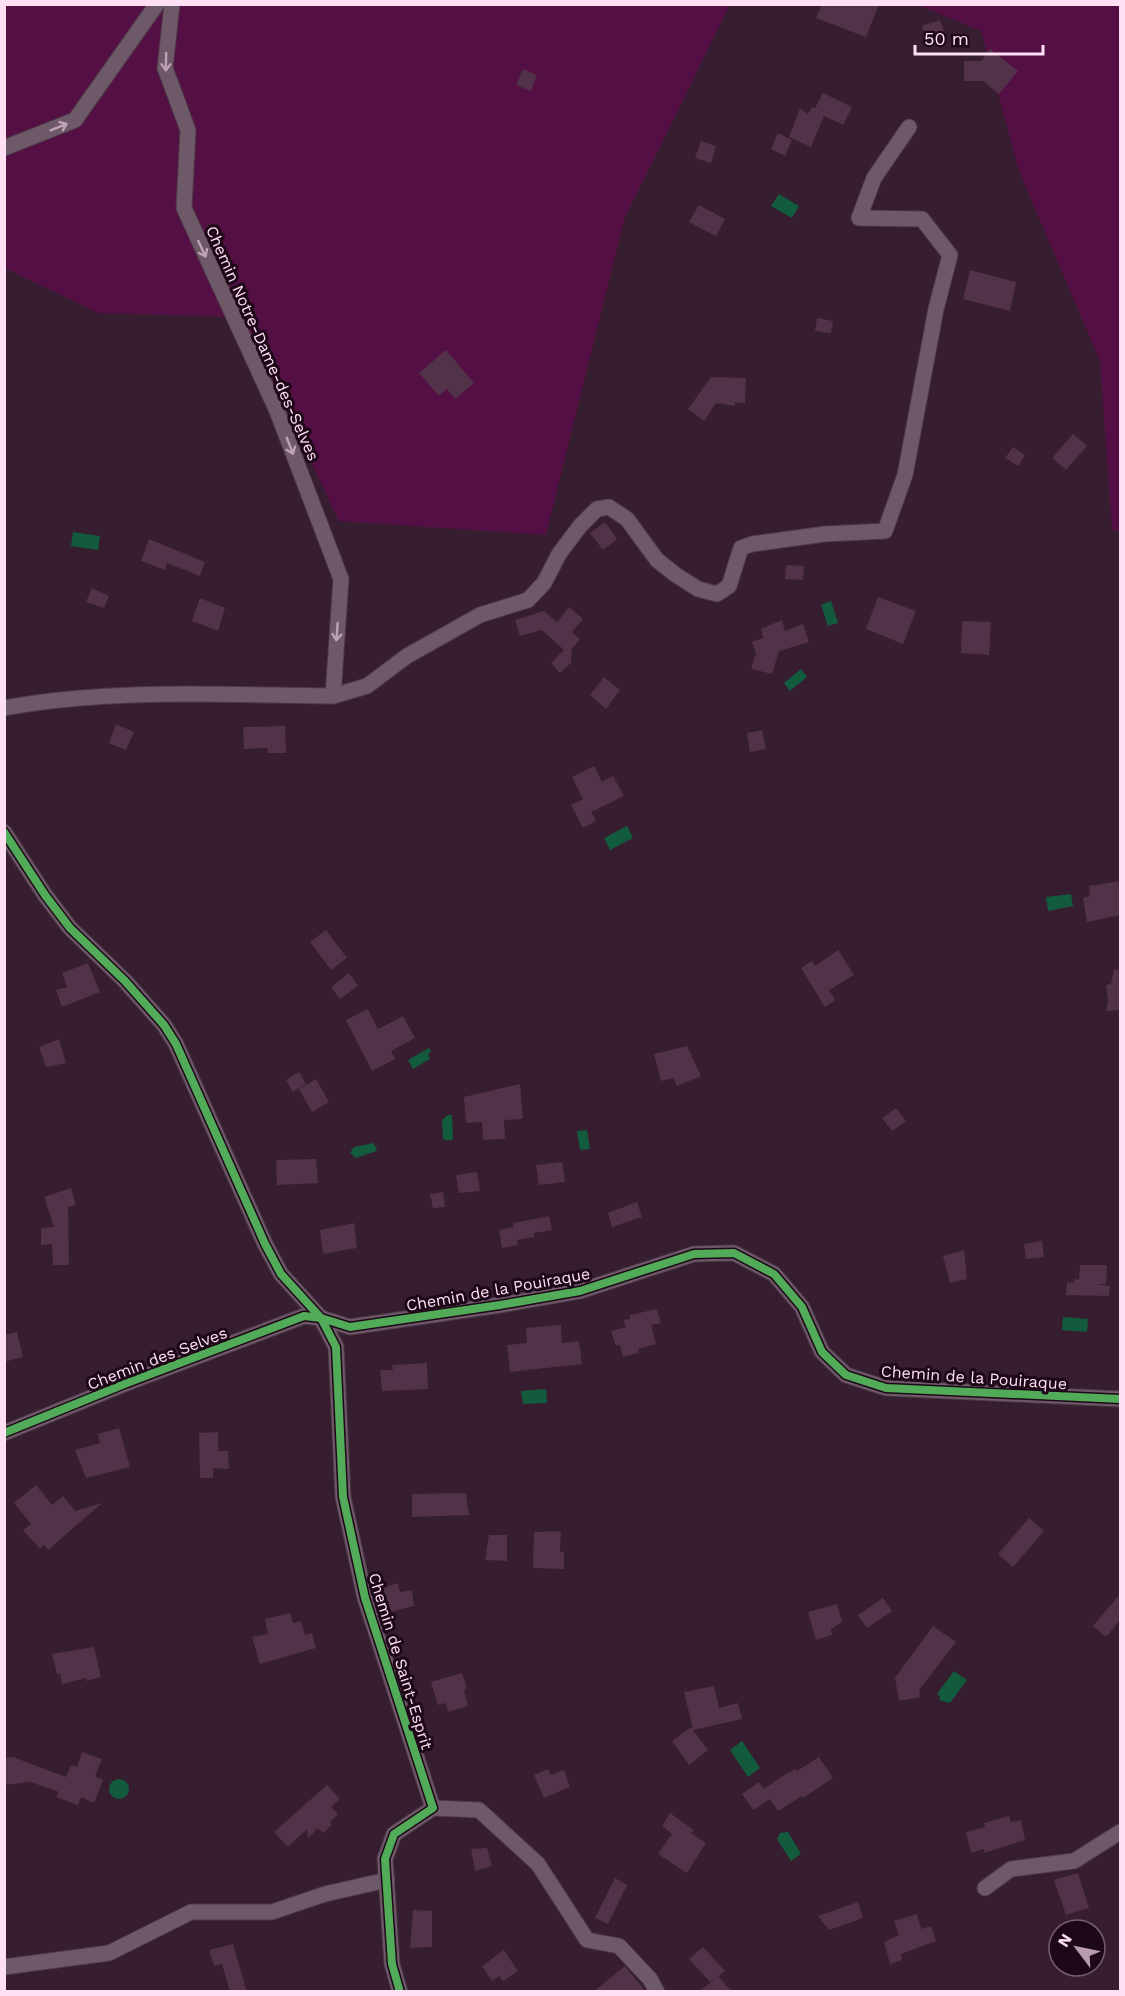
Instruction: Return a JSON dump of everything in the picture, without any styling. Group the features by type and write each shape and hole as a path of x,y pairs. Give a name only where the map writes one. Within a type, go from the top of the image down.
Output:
{"street":[{"path":"4,148 75,120 157,4"},
{"name":"Chemin Notre-Dame-des-Selves","path":"172,4 165,68 188,130 184,208 277,411 341,579 333,696"},
{"path":"4,708 45,700 159,694 333,696 367,686 407,656 480,615 528,600 544,583 559,554 580,525 597,509 609,507 627,519 657,560 676,576 698,589 717,594 729,586 741,548 752,544 825,534 885,531 905,475 936,309 950,255 922,219 859,218 874,178 909,127"},
{"path":"4,832 45,895 70,928 125,981 164,1025 176,1044 265,1244 281,1274 321,1318"},
{"name":"Chemin de la Pouiraque","path":"321,1318 350,1327 500,1305 580,1291 694,1254 734,1253 774,1274 802,1307 822,1352 846,1375 886,1388 1120,1400"},
{"name":"Chemin des Selves","path":"4,1433 273,1326 304,1316 321,1318"},
{"name":"Chemin de Saint-Esprit","path":"321,1318 336,1347 343,1497 365,1598 433,1808"},
{"path":"400,1992 392,1964 385,1859 394,1834 433,1808 479,1810 538,1864 587,1940 619,1946 650,1979 657,1992"},
{"path":"985,1888 1011,1869 1074,1861 1120,1832"},
{"path":"4,1967 109,1953 191,1912 272,1912 325,1894 387,1880"}],"shaded area":[{"path":"4,5 730,5 625,217 546,535 339,521 242,317 98,313 5,268"},
{"path":"918,5 1120,5 1120,532 1112,530 1100,361 1019,171 981,31"},
{"path":"779,194 799,206 792,218 771,206"},
{"path":"73,532 100,536 98,550 71,546"},
{"path":"831,601 838,623 828,626 821,605"},
{"path":"801,669 807,677 790,691 784,683"},
{"path":"627,826 633,838 610,850 604,838"},
{"path":"1071,894 1073,906 1048,911 1046,897"},
{"path":"429,1048 430,1059 413,1069 408,1060"},
{"path":"452,1115 452,1140 443,1138 442,1120"},
{"path":"587,1130 590,1149 580,1150 577,1131"},
{"path":"374,1143 377,1151 356,1158 350,1153 354,1147"},
{"path":"1063,1317 1088,1319 1087,1332 1062,1330"},
{"path":"546,1389 547,1403 523,1404 521,1391"},
{"path":"954,1671 967,1680 950,1703 939,1700 940,1696 937,1694"},
{"path":"742,1741 760,1768 748,1777 730,1750"},
{"path":"119,1779 126,1782 129,1789 126,1796 119,1799 112,1796 109,1789 112,1782"},
{"path":"788,1832 801,1854 791,1861 777,1839 780,1833"}],"building":[{"path":"822,4 879,4 866,37 816,18"},
{"path":"940,20 946,37 927,43 922,26"},
{"path":"990,49 1018,71 999,94 983,81 964,81 964,61 981,61"},
{"path":"523,69 537,75 531,91 516,85"},
{"path":"823,93 852,107 843,125 824,116 811,147 789,137 800,108 808,114 812,107 815,108"},
{"path":"778,133 792,140 785,156 771,149"},
{"path":"701,141 716,146 711,163 695,158"},
{"path":"699,205 725,219 716,236 689,222"},
{"path":"970,270 1016,282 1010,311 963,299"},
{"path":"817,318 833,321 831,333 815,331"},
{"path":"446,350 474,383 455,399 447,389 439,396 419,373"},
{"path":"711,377 746,378 745,403 735,402 735,406 716,403 704,421 688,409"},
{"path":"1073,434 1087,446 1066,470 1052,458"},
{"path":"1013,447 1025,455 1018,466 1005,458"},
{"path":"605,522 617,539 603,550 590,533"},
{"path":"149,539 205,562 200,576 167,563 165,570 141,561"},
{"path":"786,565 804,566 803,580 785,579"},
{"path":"92,588 109,596 104,608 86,602"},
{"path":"878,597 916,611 903,644 866,629"},
{"path":"200,598 225,608 218,631 192,621"},
{"path":"569,607 583,619 572,632 580,639 572,649 571,663 560,673 551,663 564,650 542,630 520,636 515,620 544,611 557,622"},
{"path":"782,620 785,631 803,624 809,642 779,651 772,674 751,669 756,653 752,642 763,638 761,629"},
{"path":"962,621 991,622 989,655 961,653"},
{"path":"604,677 620,690 606,709 590,695"},
{"path":"116,724 134,732 126,750 109,743"},
{"path":"285,726 286,753 268,753 267,748 244,749 243,727"},
{"path":"762,730 766,749 750,752 747,733"},
{"path":"594,766 602,782 613,776 624,796 591,812 596,821 583,828 571,805 583,799 572,777"},
{"path":"1120,881 1120,915 1087,922 1083,898 1090,896 1089,886"},
{"path":"326,930 347,958 331,970 310,942"},
{"path":"838,950 854,975 829,990 835,1000 825,1007 801,968 812,961 815,966"},
{"path":"88,963 100,992 62,1007 56,990 67,987 62,973"},
{"path":"1114,969 1120,970 1120,1010 1106,1011 1108,1001 1106,985 1111,984"},
{"path":"349,973 358,986 340,999 331,987"},
{"path":"368,1009 378,1029 403,1016 415,1038 391,1051 395,1059 372,1071 346,1020"},
{"path":"59,1039 66,1063 46,1067 39,1047"},
{"path":"687,1046 701,1076 677,1086 673,1078 661,1081 654,1054"},
{"path":"299,1072 306,1084 293,1092 286,1080"},
{"path":"316,1079 329,1102 312,1112 299,1089"},
{"path":"520,1084 523,1119 504,1120 505,1139 483,1140 482,1122 466,1123 464,1097"},
{"path":"896,1108 906,1121 892,1131 882,1118"},
{"path":"316,1159 318,1183 277,1185 276,1160"},
{"path":"562,1162 565,1182 539,1185 536,1165"},
{"path":"477,1172 480,1191 459,1193 456,1175"},
{"path":"71,1188 76,1205 68,1207 69,1265 53,1265 52,1244 41,1245 41,1228 54,1227 44,1197"},
{"path":"443,1192 445,1207 433,1208 430,1194"},
{"path":"637,1202 642,1217 612,1227 608,1213"},
{"path":"549,1216 552,1230 534,1233 534,1237 517,1240 518,1245 502,1248 499,1230 514,1227 513,1223"},
{"path":"354,1223 357,1248 323,1254 320,1230"},
{"path":"1042,1241 1044,1257 1026,1259 1024,1244"},
{"path":"964,1250 967,1279 950,1283 943,1256"},
{"path":"1080,1265 1107,1265 1106,1284 1096,1284 1110,1286 1109,1296 1066,1295 1067,1282 1074,1283 1074,1279 1079,1280"},
{"path":"657,1309 661,1323 651,1325 656,1344 638,1349 639,1353 623,1357 620,1345 616,1346 611,1331 626,1327 623,1320 630,1319 630,1315"},
{"path":"561,1325 562,1343 579,1341 582,1364 510,1372 507,1345 527,1343 526,1328"},
{"path":"17,1332 23,1357 4,1362 4,1335"},
{"path":"427,1363 428,1389 382,1391 380,1370 393,1370 392,1365"},
{"path":"119,1428 130,1467 86,1478 75,1450 100,1443 98,1434"},
{"path":"218,1432 218,1451 228,1451 229,1469 213,1468 213,1478 200,1478 199,1433"},
{"path":"36,1485 52,1505 63,1496 75,1511 102,1503 48,1550 44,1545 40,1549 23,1530 31,1524 14,1503"},
{"path":"466,1493 469,1515 412,1517 412,1494"},
{"path":"1029,1518 1044,1531 1013,1567 998,1554"},
{"path":"561,1531 560,1552 564,1552 564,1569 533,1568 534,1532"},
{"path":"489,1535 507,1535 507,1561 485,1560"},
{"path":"398,1583 400,1592 412,1590 414,1606 390,1612 383,1588"},
{"path":"1120,1594 1120,1620 1106,1637 1093,1626"},
{"path":"883,1598 892,1611 867,1628 858,1615"},
{"path":"837,1604 842,1622 831,1629 832,1635 816,1640 808,1612"},
{"path":"290,1613 293,1623 301,1621 305,1635 312,1633 316,1648 260,1664 252,1637 268,1634 265,1619"},
{"path":"933,1626 956,1642 919,1690 920,1697 899,1701 895,1678"},
{"path":"94,1647 101,1677 62,1684 52,1654"},
{"path":"462,1673 467,1688 464,1690 468,1706 448,1712 446,1703 438,1705 431,1682"},
{"path":"714,1686 719,1708 738,1703 742,1719 693,1730 708,1750 689,1765 672,1741 691,1727 693,1729 684,1692"},
{"path":"82,1752 102,1759 95,1776 103,1780 94,1803 81,1797 78,1805 56,1797 59,1792 31,1782 4,1785 4,1758 13,1757 66,1777 71,1765 77,1767"},
{"path":"819,1757 833,1778 778,1811 770,1799 753,1810 742,1794 759,1782 764,1789 787,1773 796,1769 797,1771"},
{"path":"548,1769 550,1775 564,1770 570,1787 544,1798 534,1775"},
{"path":"327,1785 340,1799 331,1807 338,1814 330,1822 332,1825 323,1833 318,1828 308,1838 307,1829 288,1847 274,1832"},
{"path":"670,1813 694,1830 691,1833 706,1843 687,1873 658,1854 672,1834 662,1826"},
{"path":"1009,1816 1011,1822 1021,1820 1025,1840 984,1853 984,1849 971,1853 966,1832 985,1827 984,1823"},
{"path":"487,1848 492,1866 475,1871 471,1849"},
{"path":"1078,1873 1089,1908 1066,1915 1054,1880"},
{"path":"615,1878 627,1885 608,1924 595,1918"},
{"path":"858,1902 863,1918 829,1930 818,1916"},
{"path":"413,1910 432,1911 432,1947 410,1948"},
{"path":"917,1914 921,1929 931,1926 936,1941 901,1954 902,1960 890,1964 884,1942 899,1935 894,1921"},
{"path":"233,1944 247,1992 230,1992 222,1964 214,1966 209,1950"},
{"path":"703,1947 725,1971 710,1982 689,1959"},
{"path":"504,1950 518,1971 503,1981 499,1976 492,1981 482,1966"},
{"path":"625,1966 646,1992 593,1992"},
{"path":"718,1976 732,1992 699,1992"}],"cycle path":[{"path":"4,832 45,895 70,928 125,981 164,1025 176,1044 265,1244 281,1274 321,1318 336,1347 343,1497 365,1598 433,1808 394,1834 385,1859 392,1964 400,1992"},
{"path":"4,1433 127,1383 304,1316 321,1318 350,1327 500,1305 580,1291 694,1254 734,1253 774,1274 802,1307 822,1352 846,1375 886,1388 1120,1399"}]}
